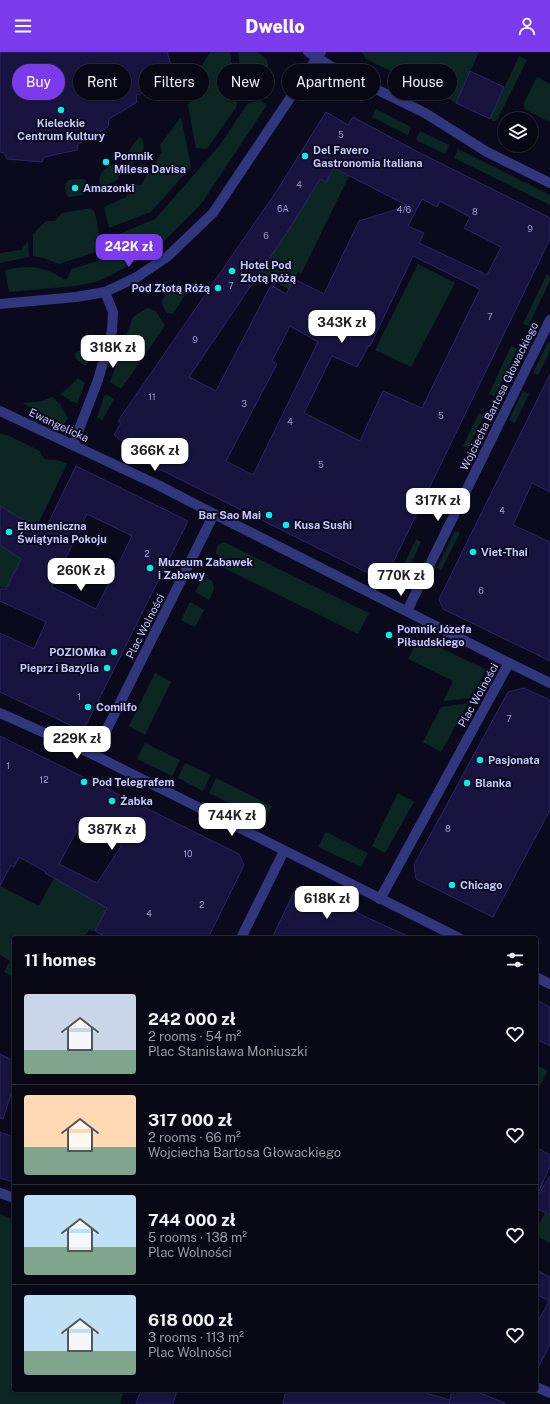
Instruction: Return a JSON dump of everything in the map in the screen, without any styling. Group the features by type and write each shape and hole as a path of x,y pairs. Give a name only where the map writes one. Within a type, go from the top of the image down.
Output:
{"street":[{"path":"308,52 319,55 425,113 487,152 550,183"},
{"path":"0,304 105,292 137,276 168,256 213,213 319,55"},
{"path":"73,445 98,380 112,331 113,312 105,292"},
{"name":"Wojciecha Bartosa Głowackiego","path":"407,611 550,320"},
{"name":"Ewangelicka","path":"0,411 196,504 214,514"},
{"name":"Plac Wolności","path":"94,755 214,514 407,611 509,663 380,899"},
{"path":"509,663 550,683"},
{"path":"0,713 94,755 455,936"},
{"path":"242,936 284,851"},
{"path":"538,978 550,984"},
{"path":"0,1193 12,1197"},
{"path":"538,1388 550,1393"}],"green space":[{"path":"210,52 230,52 232,64 217,64 217,100 236,100 237,106 207,149 196,148 188,105 191,100 209,100 209,64 203,64"},
{"path":"238,52 258,52 267,60 268,64 239,64"},
{"path":"362,52 479,52 456,103 450,100 457,100 457,64 388,64 388,70 380,66 380,64 376,64 366,59"},
{"path":"519,56 527,60 501,112 498,112 497,120 493,121 490,119"},
{"path":"537,77 550,84 550,122 538,116 538,112 530,112 526,110 524,103"},
{"path":"260,100 267,105 201,204 165,240 141,259 96,282 74,286 9,292 5,270 22,267 37,268 51,272 66,280 72,269 113,256 110,238 155,219 220,145 247,104"},
{"path":"376,109 411,127 408,135 372,117"},
{"path":"181,117 191,167 151,212 109,228 104,207 126,197 135,184 141,185 162,152 160,145"},
{"path":"420,131 449,145 445,154 416,140"},
{"path":"140,137 143,140 144,148 130,168 127,166 128,153"},
{"path":"458,149 550,195 550,205 454,158"},
{"path":"115,163 117,164 118,179 105,187 100,184 101,173"},
{"path":"333,168 349,176 301,274 298,272 289,289 258,274 320,179 326,182"},
{"path":"69,180 86,180 86,191 82,195 69,197 66,194 65,185"},
{"path":"91,208 95,213 102,250 59,264 33,256 33,234 46,221 55,221 62,213"},
{"path":"28,241 29,257 0,263 0,253 21,250"},
{"path":"418,264 455,283 411,367 375,350"},
{"path":"547,274 550,276 550,281 528,326 523,324"},
{"path":"184,285 188,290 173,314 167,313 162,301 170,292"},
{"path":"147,308 156,311 165,326 121,389 110,382 133,317"},
{"path":"548,342 550,343 550,351 538,375 533,373"},
{"path":"93,343 86,366 76,359 75,353"},
{"path":"511,346 517,349 494,396 489,394"},
{"path":"78,378 85,383 77,404 60,394"},
{"path":"523,391 529,394 515,423 509,420"},
{"path":"105,394 114,399 102,420 97,417"},
{"path":"52,397 60,404 68,418 64,424 22,403 42,401"},
{"path":"479,413 484,415 468,448 463,446"},
{"path":"0,434 7,435 40,451 45,459 57,460 67,464 7,588 0,587"},
{"path":"455,531 460,533 441,570 437,568"},
{"path":"416,539 421,542 407,572 402,569"},
{"path":"224,542 369,613 358,634 224,568 216,553 216,549"},
{"path":"204,576 212,581 214,589 209,600 195,592"},
{"path":"190,602 204,610 195,627 181,620"},
{"path":"419,638 485,669 484,674 470,698 443,701 453,681 408,659"},
{"path":"155,673 171,682 145,735 129,726"},
{"path":"468,703 441,752 423,742 441,707"},
{"path":"145,743 180,760 172,776 137,759"},
{"path":"185,763 211,775 203,791 178,778"},
{"path":"216,778 272,806 265,821 209,793"},
{"path":"398,793 414,802 385,853 372,846"},
{"path":"326,832 368,853 361,867 318,847"},
{"path":"54,878 105,906 105,911 95,931 89,930 85,936 12,936 12,976 4,972 10,961 0,955 0,886 39,906"},
{"path":"538,1066 548,1071 538,1089"},
{"path":"545,1213 550,1215 550,1243 538,1237 538,1225"},
{"path":"0,1214 12,1219 12,1392 123,1392 120,1404 0,1404"}],"building":[{"name":"Kieleckie Centrum Kultury","path":"0,52 167,52 171,64 139,64 139,94 136,95 137,102 109,119 108,127 78,144 77,150 44,157 42,162 7,159 4,153 0,152"},
{"path":"470,71 504,87 490,119 456,103"},
{"path":"326,112 348,125 353,117 420,153 550,218 550,239 387,575 378,578 149,464 114,435 121,423 118,421 278,189","holes":["334,168 408,206 359,221 324,294 294,279 286,294 271,285 216,391 189,377 290,228 320,179 326,182","422,199 437,207 440,201 470,217 464,228 501,247 487,275 419,243 424,233 408,226","413,256 480,289 422,408 383,391 360,441 304,413 332,356 357,367 369,345 370,346","290,326 318,342 253,475 226,461 277,364 272,361"]},
{"path":"550,374 550,492 532,483 513,525 550,542 550,661 443,609 439,599"},
{"path":"76,466 188,521 83,731 0,692 0,633 34,649 46,622 0,601 0,589 6,589 21,559 0,545 0,506 44,532","holes":["87,514 132,536 96,609 52,587"]},
{"path":"524,688 550,700 550,810 493,917 416,879 414,865 508,692"},
{"path":"0,736 239,854 244,865 209,936 104,936 95,931 107,908 19,857 14,867 11,865 0,886","holes":["78,828 92,835 94,830 122,845 97,883 59,864"]},
{"path":"307,886 368,918 408,936 273,936 295,890"},
{"path":"538,1001 550,1007 550,1046 538,1040"},
{"path":"0,1054 12,1060 12,1091 3,1119 0,1118"},
{"path":"0,1132 12,1136 12,1181 0,1178"},
{"path":"538,1148 550,1155 550,1166 538,1193"},
{"path":"550,1176 550,1215 538,1209 538,1196"},
{"path":"538,1271 550,1277 550,1345 538,1367 538,1321 549,1301 538,1295"},
{"path":"140,1392 176,1392 173,1404 136,1404"},
{"path":"286,1392 423,1392 450,1400 449,1404 283,1404"},
{"path":"452,1392 477,1392 505,1403 505,1404 449,1404"}],"place":[{"name":"Kieleckie Centrum Kultury","path":"61,110"},
{"name":"Del Favero Gastronomia Italiana","path":"305,156"},
{"name":"Pomnik Milesa Davisa","path":"106,162"},
{"name":"Amazonki","path":"75,188"},
{"name":"Hotel Pod Złotą Różą","path":"232,271"},
{"name":"Pod Złotą Różą","path":"218,288"},
{"name":"Bar Sao Mai","path":"269,515"},
{"name":"Kusa Sushi","path":"286,525"},
{"name":"Ekumeniczna Świątynia Pokoju","path":"9,532"},
{"name":"Viet-Thai","path":"473,552"},
{"name":"Muzeum Zabawek i Zabawy","path":"150,568"},
{"name":"Pomnik Józefa Piłsudskiego","path":"389,635"},
{"name":"POZIOMka","path":"114,652"},
{"name":"Pieprz i Bazylia","path":"107,668"},
{"name":"Comilfo","path":"88,707"},
{"name":"Pasjonata","path":"480,760"},
{"name":"Pod Telegrafem","path":"84,782"},
{"name":"Blanka","path":"467,783"},
{"name":"Żabka","path":"112,801"},
{"name":"Chicago","path":"452,885"}]}
